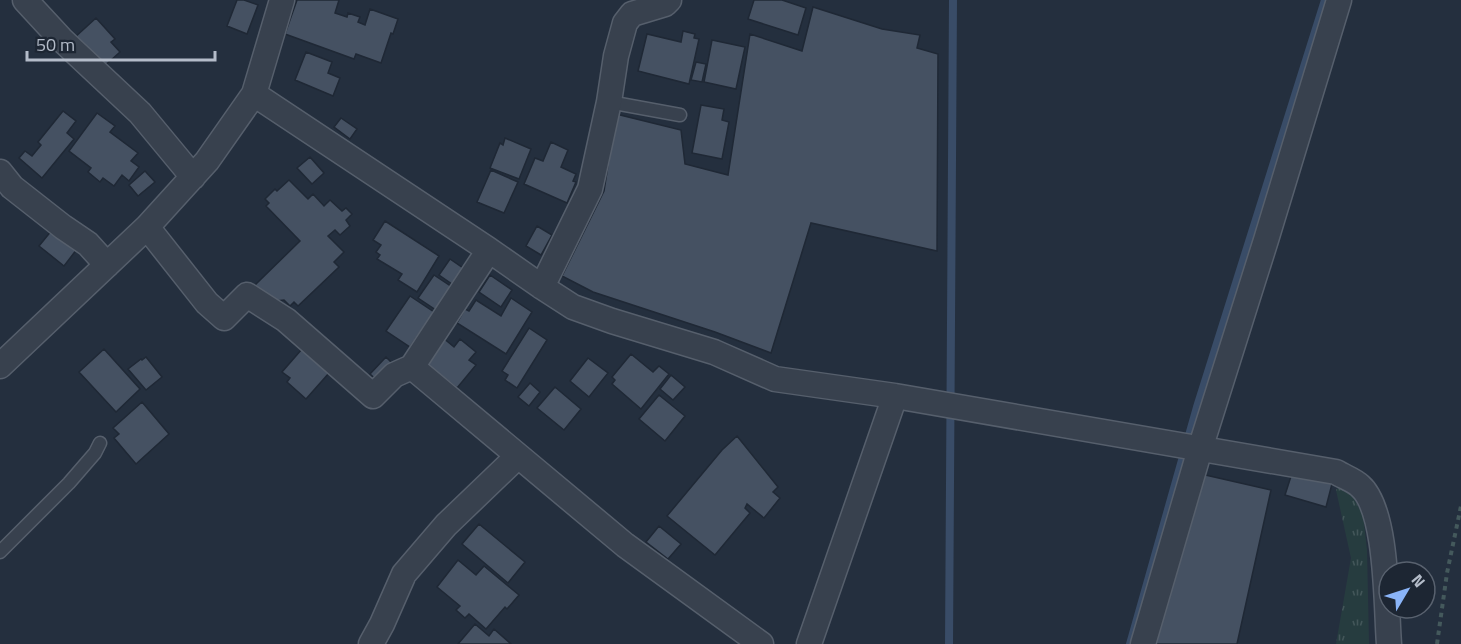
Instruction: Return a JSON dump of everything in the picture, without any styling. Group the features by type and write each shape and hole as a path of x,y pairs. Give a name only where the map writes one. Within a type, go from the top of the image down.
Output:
{"street":[{"path":"26,0 61,39 140,113 192,177"},
{"path":"0,366 147,228 207,161 254,94 282,0"},
{"path":"542,287 590,189 609,102 616,56 626,23 632,14 666,4 669,0"},
{"path":"1143,644 1191,447 1266,240 1339,0"},
{"path":"254,94 573,306 612,321 714,352 775,379 895,396 1336,472 1361,486 1370,500 1378,521 1382,541 1389,644"},
{"path":"0,172 12,187 88,244 107,265"},
{"path":"147,228 207,303 224,318 247,295 286,320 373,396 394,375 412,366 489,250"},
{"path":"412,366 625,545 762,644"},
{"path":"809,644 895,396"},
{"path":"370,644 382,624 404,574 446,525 518,456"}],"lane":[{"path":"609,102 680,115"},
{"path":"0,552 69,483 95,453 100,443"}],"path":[{"path":"1437,644 1447,573 1461,506"}],"green space":[{"path":"1341,484 1352,495 1363,515 1367,550 1369,644 1336,644 1351,558 1336,490"}],"building":[{"path":"237,0 258,5 247,34 227,26"},
{"path":"297,0 339,0 335,13 347,17 348,13 360,17 358,22 365,25 370,9 398,19 381,63 356,54 354,59 285,34"},
{"path":"754,0 782,0 806,8 798,35 748,19"},
{"path":"813,7 882,29 920,35 917,48 938,54 937,251 811,223 771,353 593,292 562,276 604,191 616,114 681,130 685,164 728,175 750,34 802,51"},
{"path":"96,18 115,39 111,42 120,52 101,69 73,39"},
{"path":"683,31 695,34 694,38 699,39 689,84 638,71 647,34 681,42"},
{"path":"712,40 745,47 736,89 704,82"},
{"path":"306,52 332,62 328,73 340,78 333,96 295,80"},
{"path":"696,62 706,64 702,82 691,80"},
{"path":"701,105 724,109 722,120 729,122 722,159 692,153"},
{"path":"63,111 76,121 67,133 74,139 42,178 19,158 25,151 32,156 41,145 38,142"},
{"path":"97,113 115,126 110,132 138,153 131,161 139,167 129,181 122,175 114,186 103,178 100,182 88,172 91,168 69,151"},
{"path":"341,118 357,129 350,139 334,127"},
{"path":"505,138 531,149 519,179 490,168 500,143 503,145"},
{"path":"551,142 568,150 561,167 576,174 573,181 576,182 567,203 524,184 535,158 543,161"},
{"path":"310,157 324,173 312,184 297,168"},
{"path":"491,170 518,182 504,213 477,202"},
{"path":"145,171 155,182 138,196 129,185"},
{"path":"289,180 308,199 313,194 324,206 330,200 342,211 346,208 352,214 346,220 350,226 340,235 335,230 328,236 344,252 334,262 339,267 298,306 294,302 290,306 284,300 267,302 253,287 300,241 266,206 269,203 265,199"},
{"path":"385,221 439,256 417,292 398,280 402,274 377,259 380,255 376,252 381,245 373,240"},
{"path":"537,226 552,235 541,255 526,246"},
{"path":"52,230 77,249 64,266 39,246"},
{"path":"450,259 463,268 452,284 439,275"},
{"path":"434,275 452,287 436,310 418,298"},
{"path":"490,275 512,290 501,307 479,292"},
{"path":"410,296 434,312 410,347 386,331"},
{"path":"511,298 532,312 506,354 457,323 465,309 469,311 476,300 501,316"},
{"path":"529,328 547,340 517,388 505,380 508,375 502,371"},
{"path":"442,337 454,347 460,339 476,352 469,360 476,365 457,388 429,366 428,355"},
{"path":"104,349 140,389 116,412 79,372"},
{"path":"302,349 329,373 306,399 287,382 290,378 282,372"},
{"path":"631,354 653,372 659,366 669,374 641,409 612,384 615,380 612,377"},
{"path":"146,357 162,377 146,390 128,369"},
{"path":"386,357 397,368 381,384 370,374"},
{"path":"588,358 608,373 589,397 570,381"},
{"path":"671,375 685,387 673,400 660,389"},
{"path":"530,383 540,392 529,406 518,397"},
{"path":"555,387 581,409 564,430 537,408"},
{"path":"659,395 685,416 665,441 639,419"},
{"path":"142,402 169,434 136,464 114,438 119,434 113,428"},
{"path":"737,436 778,487 773,492 780,498 764,518 747,504 745,508 750,513 715,555 667,516 722,450"},
{"path":"1293,470 1333,480 1326,507 1285,495"},
{"path":"1201,474 1271,490 1237,644 1155,644"},
{"path":"479,524 525,562 508,583 462,544"},
{"path":"659,526 681,544 668,559 646,542"},
{"path":"458,560 476,575 484,566 519,595 486,629 469,614 465,618 456,610 460,606 437,587"},
{"path":"475,624 489,636 494,629 511,644 458,644"}],"waterway":[{"path":"949,644 953,0"},
{"path":"1130,644 1197,407 1325,0"}]}
